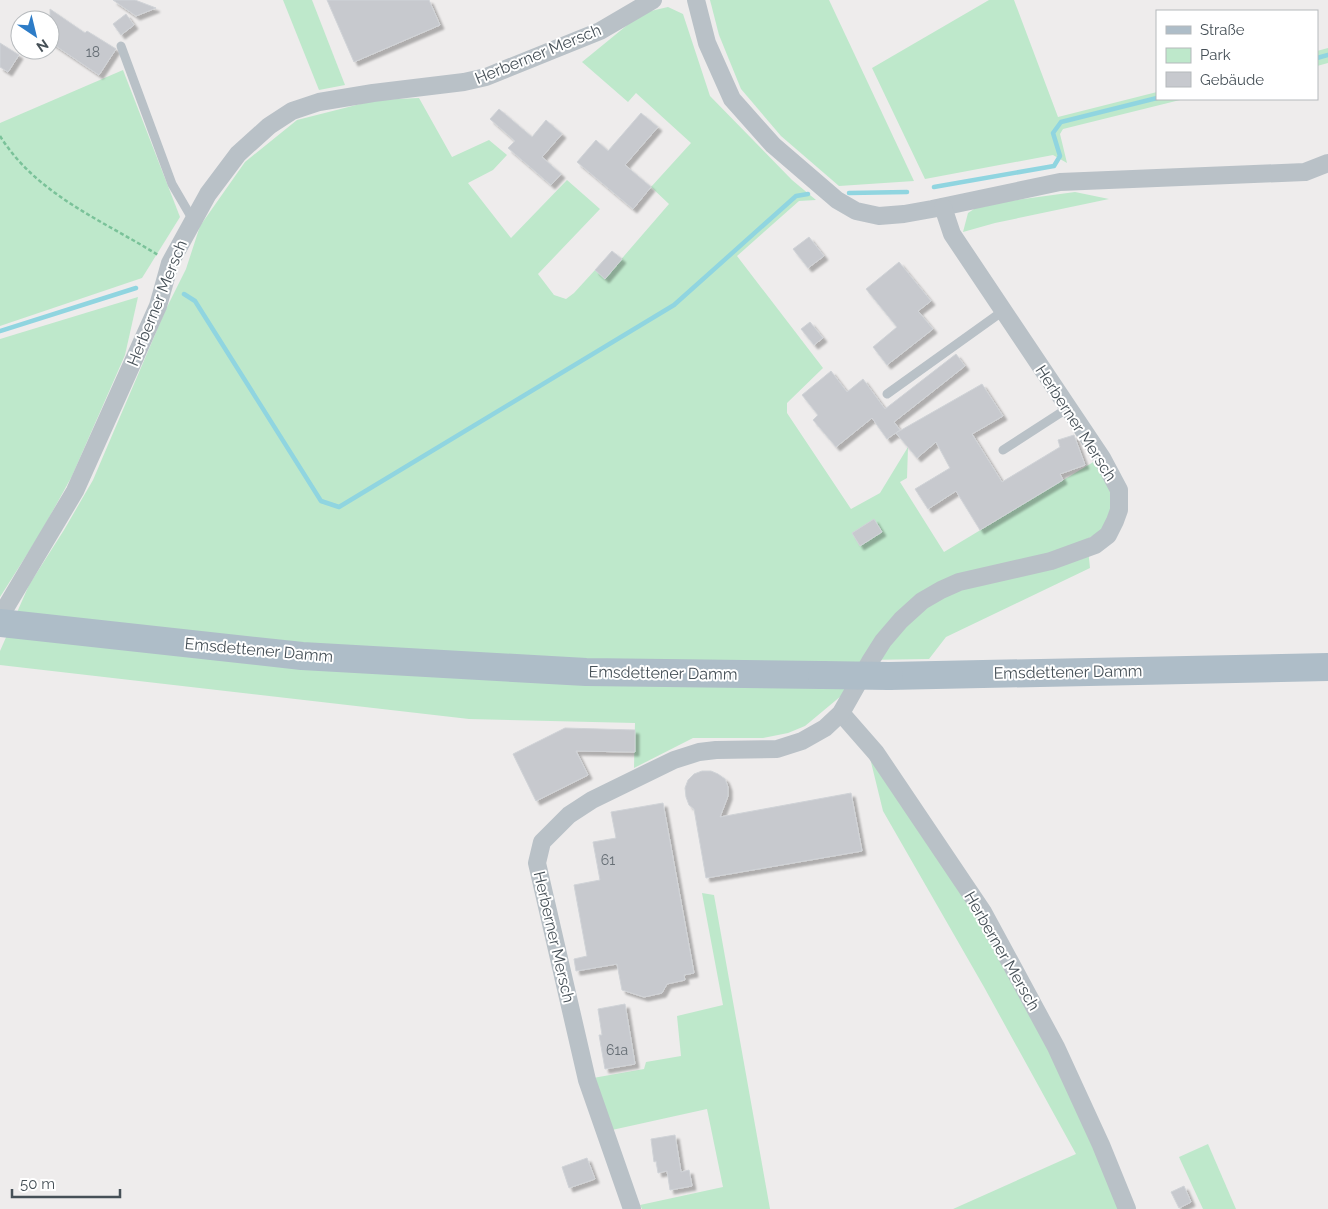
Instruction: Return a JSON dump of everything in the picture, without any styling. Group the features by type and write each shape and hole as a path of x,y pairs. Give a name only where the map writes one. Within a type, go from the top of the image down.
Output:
{"main road":[{"name":"Emsdettener Damm","path":"0,623 302,656 586,672 889,676 1328,667"}],"street":[{"name":"Herberner Mersch","path":"0,617 75,492 158,306 170,263 208,194 238,154 269,126 292,111 319,102 373,93 464,82 486,77 600,31 653,0"},
{"path":"696,0 707,43 732,99 773,145 837,200 856,211 879,216 904,214 1060,182 1305,172 1328,163"},
{"name":"Herberner Mersch","path":"632,1209 587,1080 537,863 542,842 569,815 592,800 674,760 699,752 777,749 802,742 825,728 841,713 883,641 901,620 922,602 941,590 959,582 1051,561 1096,545 1108,535 1116,522 1119,510 1119,490 1102,458 952,234 943,207"},
{"name":"Herberner Mersch","path":"841,713 876,753 983,912 1056,1047 1101,1145 1127,1209"}],"lane":[{"path":"121,46 172,184 193,220"},
{"path":"887,394 1003,311"},
{"path":"1004,450 1068,408"}],"path":[{"path":"0,136 8,150 51,191 96,220 170,263"}],"green space":[{"path":"283,0 312,0 345,85 319,90"},
{"path":"710,0 829,0 914,181 839,186 781,136 741,89 719,35"},
{"path":"989,0 1014,0 1058,117 1156,92 1156,100 1180,100 1063,129 1060,134 1067,163 1053,155 925,179 872,68"},
{"path":"668,7 683,14 710,96 792,180 816,200 799,201 737,256 823,368 787,403 787,413 851,509 880,493 908,447 907,478 900,482 944,552 1095,461 1111,491 1111,512 1105,529 1087,539 1090,568 946,637 929,659 865,660 847,691 805,726 788,733 763,738 693,738 634,768 635,723 469,719 0,665 0,651 29,585 93,480 166,309 186,269 200,226 245,162 297,120 376,100 419,98 452,157 489,140 507,155 493,170 468,183 511,238 567,180 600,209 538,274 554,295 566,299 595,270 605,278 669,204 651,187 691,143 636,93 628,102 582,62 642,13"},
{"path":"1328,48 1328,63 1318,66 1318,51"},
{"path":"123,70 180,217 142,278 0,326 0,123"},
{"path":"1075,192 1109,199 995,223 963,232 968,213 980,205"},
{"path":"138,297 125,355 72,476 40,534 0,597 0,339"},
{"path":"870,758 976,911 1051,1047 1120,1209 953,1209 1076,1154 984,987 883,811"},
{"path":"702,893 714,895 770,1209 642,1209 640,1205 723,1187 707,1109 612,1130 593,1078 644,1069 646,1062 681,1056 677,1016 723,1005"},
{"path":"1208,1144 1236,1209 1203,1209 1179,1157"}],"building":[{"path":"113,0 135,0 156,8 136,16"},
{"path":"327,0 429,0 440,25 354,62"},
{"path":"126,14 134,25 121,35 113,24"},
{"path":"60,16 85,33 87,31 116,49 99,75 60,49"},
{"path":"0,43 10,49 10,60 16,60 8,72 0,67"},
{"path":"499,109 532,137 546,120 562,134 542,157 561,174 551,185 508,148 515,141 490,119"},
{"path":"641,113 658,127 625,165 651,187 633,209 577,162 596,140 608,151"},
{"path":"809,237 824,256 808,268 793,249"},
{"path":"612,251 622,259 605,279 595,270"},
{"path":"899,262 931,301 918,311 933,329 887,365 873,347 897,327 866,289"},
{"path":"810,322 823,338 814,345 801,329"},
{"path":"956,354 965,366 894,422 900,430 887,439 872,418 836,447 813,420 818,415 802,395 831,371 847,392 863,379 885,409"},
{"path":"982,384 1003,416 972,434 1002,482 1060,447 1058,440 1074,435 1085,465 1060,474 1063,480 980,530 956,491 928,509 915,489 950,468 936,442 917,458 896,433"},
{"path":"874,519 882,532 860,546 852,533"},
{"path":"565,728 635,730 635,752 576,751 588,775 536,801 513,754"},
{"path":"702,771 711,771 725,779 728,787 728,796 720,817 851,793 862,851 706,878 694,809 689,805 685,788 688,780 694,774"},
{"path":"663,803 694,973 684,975 685,980 667,984 662,993 644,997 622,990 617,964 576,971 574,959 587,956 574,885 600,880 593,842 616,838 611,812"},
{"path":"625,1004 635,1064 605,1069 599,1035 602,1035 598,1009"},
{"path":"675,1135 681,1172 689,1170 692,1186 670,1190 667,1171 658,1173 656,1161 654,1162 651,1139"},
{"path":"587,1158 595,1179 569,1188 562,1167"},
{"path":"1184,1186 1191,1202 1179,1208 1171,1192"}],"waterway":[{"path":"1318,58 1328,55"},
{"path":"934,187 1054,166 1060,156 1053,133 1061,122 1156,98"},
{"path":"849,193 907,192"},
{"path":"184,294 195,301 321,501 339,507 674,305 796,196 808,194"},
{"path":"0,331 136,288"}]}
